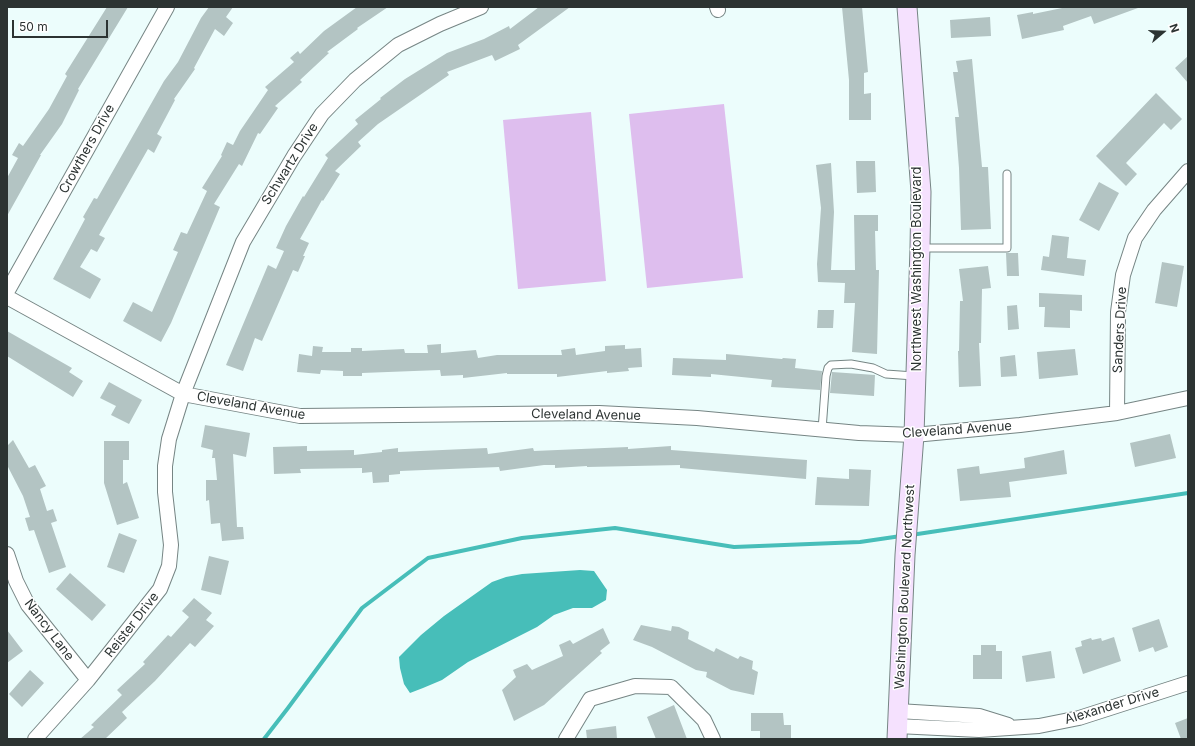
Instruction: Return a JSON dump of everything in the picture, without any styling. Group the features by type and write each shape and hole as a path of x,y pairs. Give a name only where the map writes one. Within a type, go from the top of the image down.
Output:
{"main road":[{"name":"Northwest Washington Boulevard","path":"907,7 921,192 914,435"},
{"name":"Washington Boulevard Northwest","path":"897,725 905,555 914,435"}],"street":[{"name":"Crowthers Drive","path":"7,292 167,7"},
{"name":"Schwartz Drive","path":"183,394 243,242 294,156 322,114 355,80 398,46 440,24 481,7"},
{"name":"Sanders Drive","path":"1117,413 1118,312 1123,274 1135,238 1154,210 1188,171"},
{"name":"Cleveland Avenue","path":"7,297 183,394 300,416 599,413 697,418 822,430 914,435 1020,425 1117,413 1188,398"},
{"name":"Reister Drive","path":"35,739 88,680 160,589 169,566 171,545 165,492 165,466 169,439 183,394"},
{"name":"Nancy Lane","path":"7,554 16,581 28,605 88,680"},
{"name":"Alexander Drive","path":"897,725 980,730 1039,726 1079,718 1188,683"},
{"path":"566,739 590,699 635,686 671,687 704,720 713,739"}],"lane":[{"path":"920,248 1007,248 1007,174"},
{"path":"822,430 826,376 828,368 831,365 851,364 873,368 886,374 916,376"}],"shaded area":[{"path":"724,104 743,278 647,288 629,114"},
{"path":"591,112 606,281 518,289 503,120"}],"water":[{"path":"580,570 594,571 607,590 606,600 592,608 573,608 554,615 537,627 468,662 442,680 410,693 404,684 399,657 421,635 444,616 492,582 506,577 522,574"}],"building":[{"path":"107,7 128,7 78,89 79,90 62,124 40,155 7,216 7,178 18,158 12,155 19,143 23,146 49,109 67,76 65,74"},
{"path":"209,7 233,7 226,17 233,23 224,36 215,29 194,68 195,69 174,99 175,100 157,134 162,137 154,153 148,149 99,235 105,238 97,252 91,249 80,267 101,279 90,299 53,279 85,219 83,217 94,198 97,199 164,81 178,62 201,18"},
{"path":"357,7 388,7 357,28 358,29 327,52 329,53 300,80 302,82 275,106 278,108 260,134 258,133 242,166 239,164 214,204 220,207 171,323 161,342 123,321 133,302 152,312 178,252 173,250 181,232 187,234 207,191 202,188 222,156 221,155 227,142 233,145 240,131 268,90 265,87 294,62 290,58 298,51 300,54 324,31"},
{"path":"539,7 570,7 518,45 520,49 495,61 492,55 447,72 449,75 378,124 358,142 361,146 335,171 340,174 323,201 322,200 300,239 309,243 303,256 305,256 298,272 293,270 262,341 255,338 243,371 226,365 268,265 276,269 284,251 276,248 286,226 303,196 304,197 328,158 325,155 358,124 355,120 405,79 447,53 484,39 509,26 510,29"},
{"path":"842,7 862,7 868,72 864,73 864,94 871,93 871,120 849,120 849,80"},
{"path":"1067,7 1138,8 1094,24 1091,16 1063,26 1064,30 1022,39 1017,15 1033,12 1033,14"},
{"path":"990,17 991,36 951,38 950,20"},
{"path":"1188,56 1188,83 1175,68"},
{"path":"972,59 982,167 988,167 991,229 961,230 959,168 955,117 959,117 953,72 958,72 956,61"},
{"path":"1156,93 1182,119 1171,130 1164,123 1126,163 1137,174 1126,186 1096,156"},
{"path":"856,161 875,161 876,192 857,193"},
{"path":"831,163 834,212 831,270 855,270 854,215 878,215 878,231 875,231 876,270 879,270 877,354 852,352 855,303 844,303 845,283 818,282 817,264 821,208 816,165"},
{"path":"1099,182 1119,193 1099,231 1079,220"},
{"path":"1052,235 1069,237 1067,258 1086,260 1084,276 1041,270 1043,256 1049,257"},
{"path":"1006,253 1018,253 1019,276 1007,276"},
{"path":"1162,262 1184,266 1177,307 1155,303"},
{"path":"988,266 991,288 982,289 981,343 979,343 981,386 959,387 958,351 960,301 963,301 959,269"},
{"path":"1039,293 1082,295 1082,311 1070,310 1070,328 1044,327 1045,307 1039,307"},
{"path":"1017,305 1019,329 1008,330 1007,306"},
{"path":"818,310 834,310 833,328 817,328"},
{"path":"7,331 72,368 69,372 83,381 73,397 7,356"},
{"path":"441,344 441,353 476,350 478,358 497,355 562,355 561,350 575,348 576,355 605,351 605,346 625,345 625,349 641,348 642,367 628,368 629,371 607,373 607,371 557,377 557,374 507,373 463,378 463,375 441,376 440,370 362,373 362,376 343,376 343,371 321,370 320,374 297,372 299,354 312,356 313,346 323,347 322,352 351,352 351,348 362,348 362,351 404,349 405,353 428,353 427,345"},
{"path":"1075,349 1078,375 1039,379 1037,352"},
{"path":"726,354 796,359 795,368 822,371 820,390 771,387 772,380 711,374 711,377 672,375 673,358 726,360"},
{"path":"1015,355 1017,376 1001,377 1000,357"},
{"path":"832,372 875,375 874,396 830,393"},
{"path":"109,382 142,400 129,424 111,415 116,406 100,398"},
{"path":"205,425 250,433 246,457 233,454 237,527 243,527 244,539 222,541 220,523 211,524 209,500 206,501 206,480 217,480 215,458 212,458 213,450 201,447"},
{"path":"1170,434 1176,458 1135,467 1130,443"},
{"path":"13,440 29,468 35,465 46,486 40,489 47,511 53,509 57,521 51,523 66,567 49,573 34,530 29,531 25,518 30,517 23,496 7,465 7,446"},
{"path":"104,441 129,441 129,460 123,460 123,484 127,482 139,518 117,525 104,483"},
{"path":"307,446 307,451 354,450 354,455 382,452 382,450 398,448 398,452 487,448 488,454 533,448 534,451 628,447 628,449 671,446 671,450 807,460 806,479 680,468 680,465 587,466 555,468 555,465 544,465 500,471 499,467 400,471 400,474 389,475 389,482 373,483 372,472 362,473 362,468 300,469 301,473 274,474 273,447"},
{"path":"1064,450 1067,474 1009,482 1011,497 960,501 957,469 979,466 980,474 1025,468 1024,458"},
{"path":"849,469 871,470 869,506 815,505 817,477 849,479"},
{"path":"119,533 137,540 124,573 107,567"},
{"path":"209,556 229,561 221,595 201,590"},
{"path":"70,573 106,605 92,621 56,589"},
{"path":"194,598 212,613 206,620 214,626 195,647 190,643 155,681 122,712 127,718 105,739 80,739 94,727 91,725 122,695 117,690 145,664 143,662 168,635 171,637 189,617 182,611"},
{"path":"1159,619 1168,647 1155,652 1153,647 1139,652 1132,628"},
{"path":"641,625 671,631 672,626 679,627 689,632 688,639 714,652 716,648 738,659 740,656 753,661 752,669 758,672 754,695 731,690 706,677 707,672 696,670 652,647 633,640"},
{"path":"603,628 610,643 600,651 602,653 544,705 514,721 502,690 516,677 513,670 527,664 532,670 563,656 559,645 570,640 573,644"},
{"path":"7,630 23,651 7,663"},
{"path":"1114,637 1121,661 1083,674 1075,648 1082,646 1081,641 1091,638 1092,640 1101,638 1102,641"},
{"path":"981,645 996,645 996,651 1002,651 1002,679 973,679 973,655 981,655"},
{"path":"1051,651 1055,678 1026,682 1022,656"},
{"path":"30,670 44,683 22,707 9,694"},
{"path":"674,705 687,739 656,739 647,717"},
{"path":"751,713 783,713 784,725 791,725 791,739 760,739 760,731 751,731"},
{"path":"1188,718 1188,739 1181,739 1175,723"},
{"path":"616,726 617,739 587,739 586,730"}],"waterway":[{"path":"911,535 1188,493"},
{"path":"264,739 362,608 428,558 522,538 615,528 734,547 860,542 901,536"}]}
